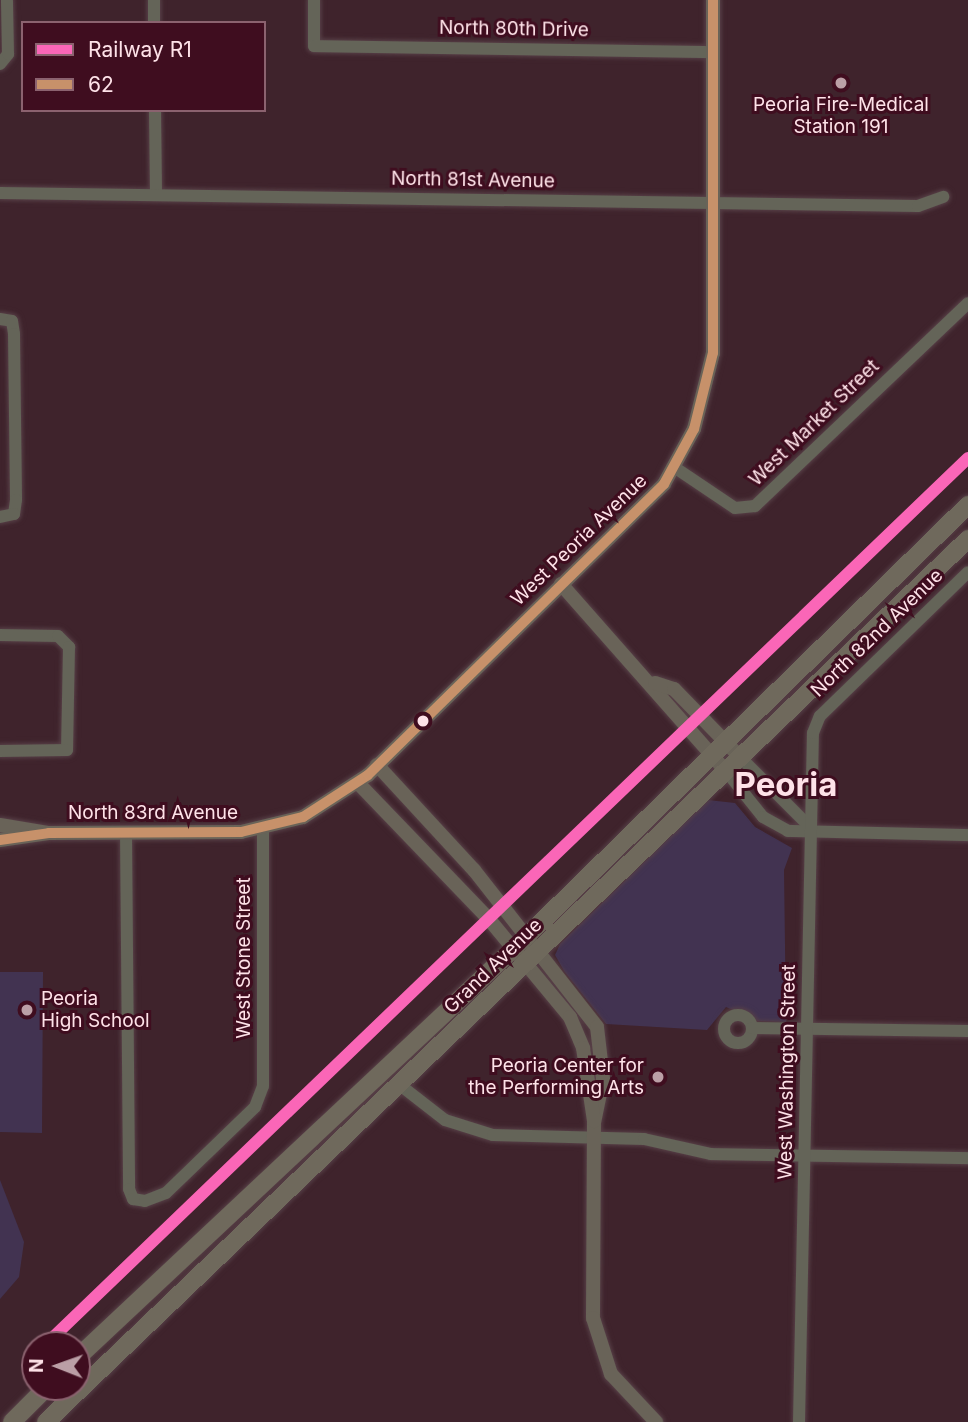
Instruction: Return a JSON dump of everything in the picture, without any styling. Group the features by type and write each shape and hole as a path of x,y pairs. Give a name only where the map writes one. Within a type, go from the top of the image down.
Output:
{"highway":[{"name":"Grand Avenue","path":"91,1345 527,936 723,739 968,505"},
{"name":"Grand Avenue","path":"46,1422 968,539"},
{"path":"277,1169 295,1186"},
{"path":"21,1419 36,1401"}],"main road":[{"name":"West Peoria Avenue","path":"368,774 561,584 674,467 694,429 713,353 713,0"},
{"path":"561,584 655,683 660,702 726,771"},
{"path":"655,683 674,689 741,758"},
{"path":"368,774 527,936 532,958 578,1032 594,1130 596,1333 611,1374 656,1422"},
{"path":"368,774 513,949 532,958"},
{"name":"North 83rd Avenue","path":"0,840 49,833 263,830 303,817 368,774"},
{"name":"North 83rd Avenue","path":"0,825 49,833"}],"street":[{"path":"3,64 7,0"},
{"path":"154,0 154,21"},
{"name":"North 80th Drive","path":"314,0 314,46 713,52"},
{"path":"155,112 156,195"},
{"name":"North 81st Avenue","path":"0,193 918,206 943,197"},
{"name":"West Market Street","path":"674,467 736,508 755,506 968,303"},
{"path":"0,517 14,514 6,320"},
{"name":"North 82nd Avenue","path":"816,724 968,572"},
{"path":"0,635 67,638 67,750 0,751"},
{"name":"West Washington Street","path":"799,1422 810,828 816,724"},
{"path":"741,758 810,828"},
{"path":"726,771 773,824 788,831 810,828 968,835"},
{"name":"West Stone Street","path":"126,833 133,1199 166,1193 255,1107 263,1086 263,830"},
{"path":"752,1028 968,1031"},
{"path":"400,1085 445,1120 474,1132 594,1130 711,1154 968,1158"}],"shaded area":[{"path":"708,800 735,803 755,827 792,848 784,870 786,1022 758,1021 726,1007 707,1030 606,1024 564,971 555,955 560,944"},
{"path":"0,972 43,972 42,1133 0,1132"},
{"path":"0,1180 24,1242 19,1277 0,1299"}],"rail line":[{"name":"R1","path":"60,1331 968,458"}],"transit line":[{"name":"62","path":"0,840 49,833 241,832 303,817 368,775 664,484 694,429 713,353 713,0"}],"place":[{"name":"Peoria Fire-Medical Station 191","path":"841,83"},
{"name":"Peoria High School","path":"27,1010"},
{"name":"Peoria Center for the Performing Arts","path":"658,1077"}],"district":[{"name":"Peoria","path":"786,785"}]}
